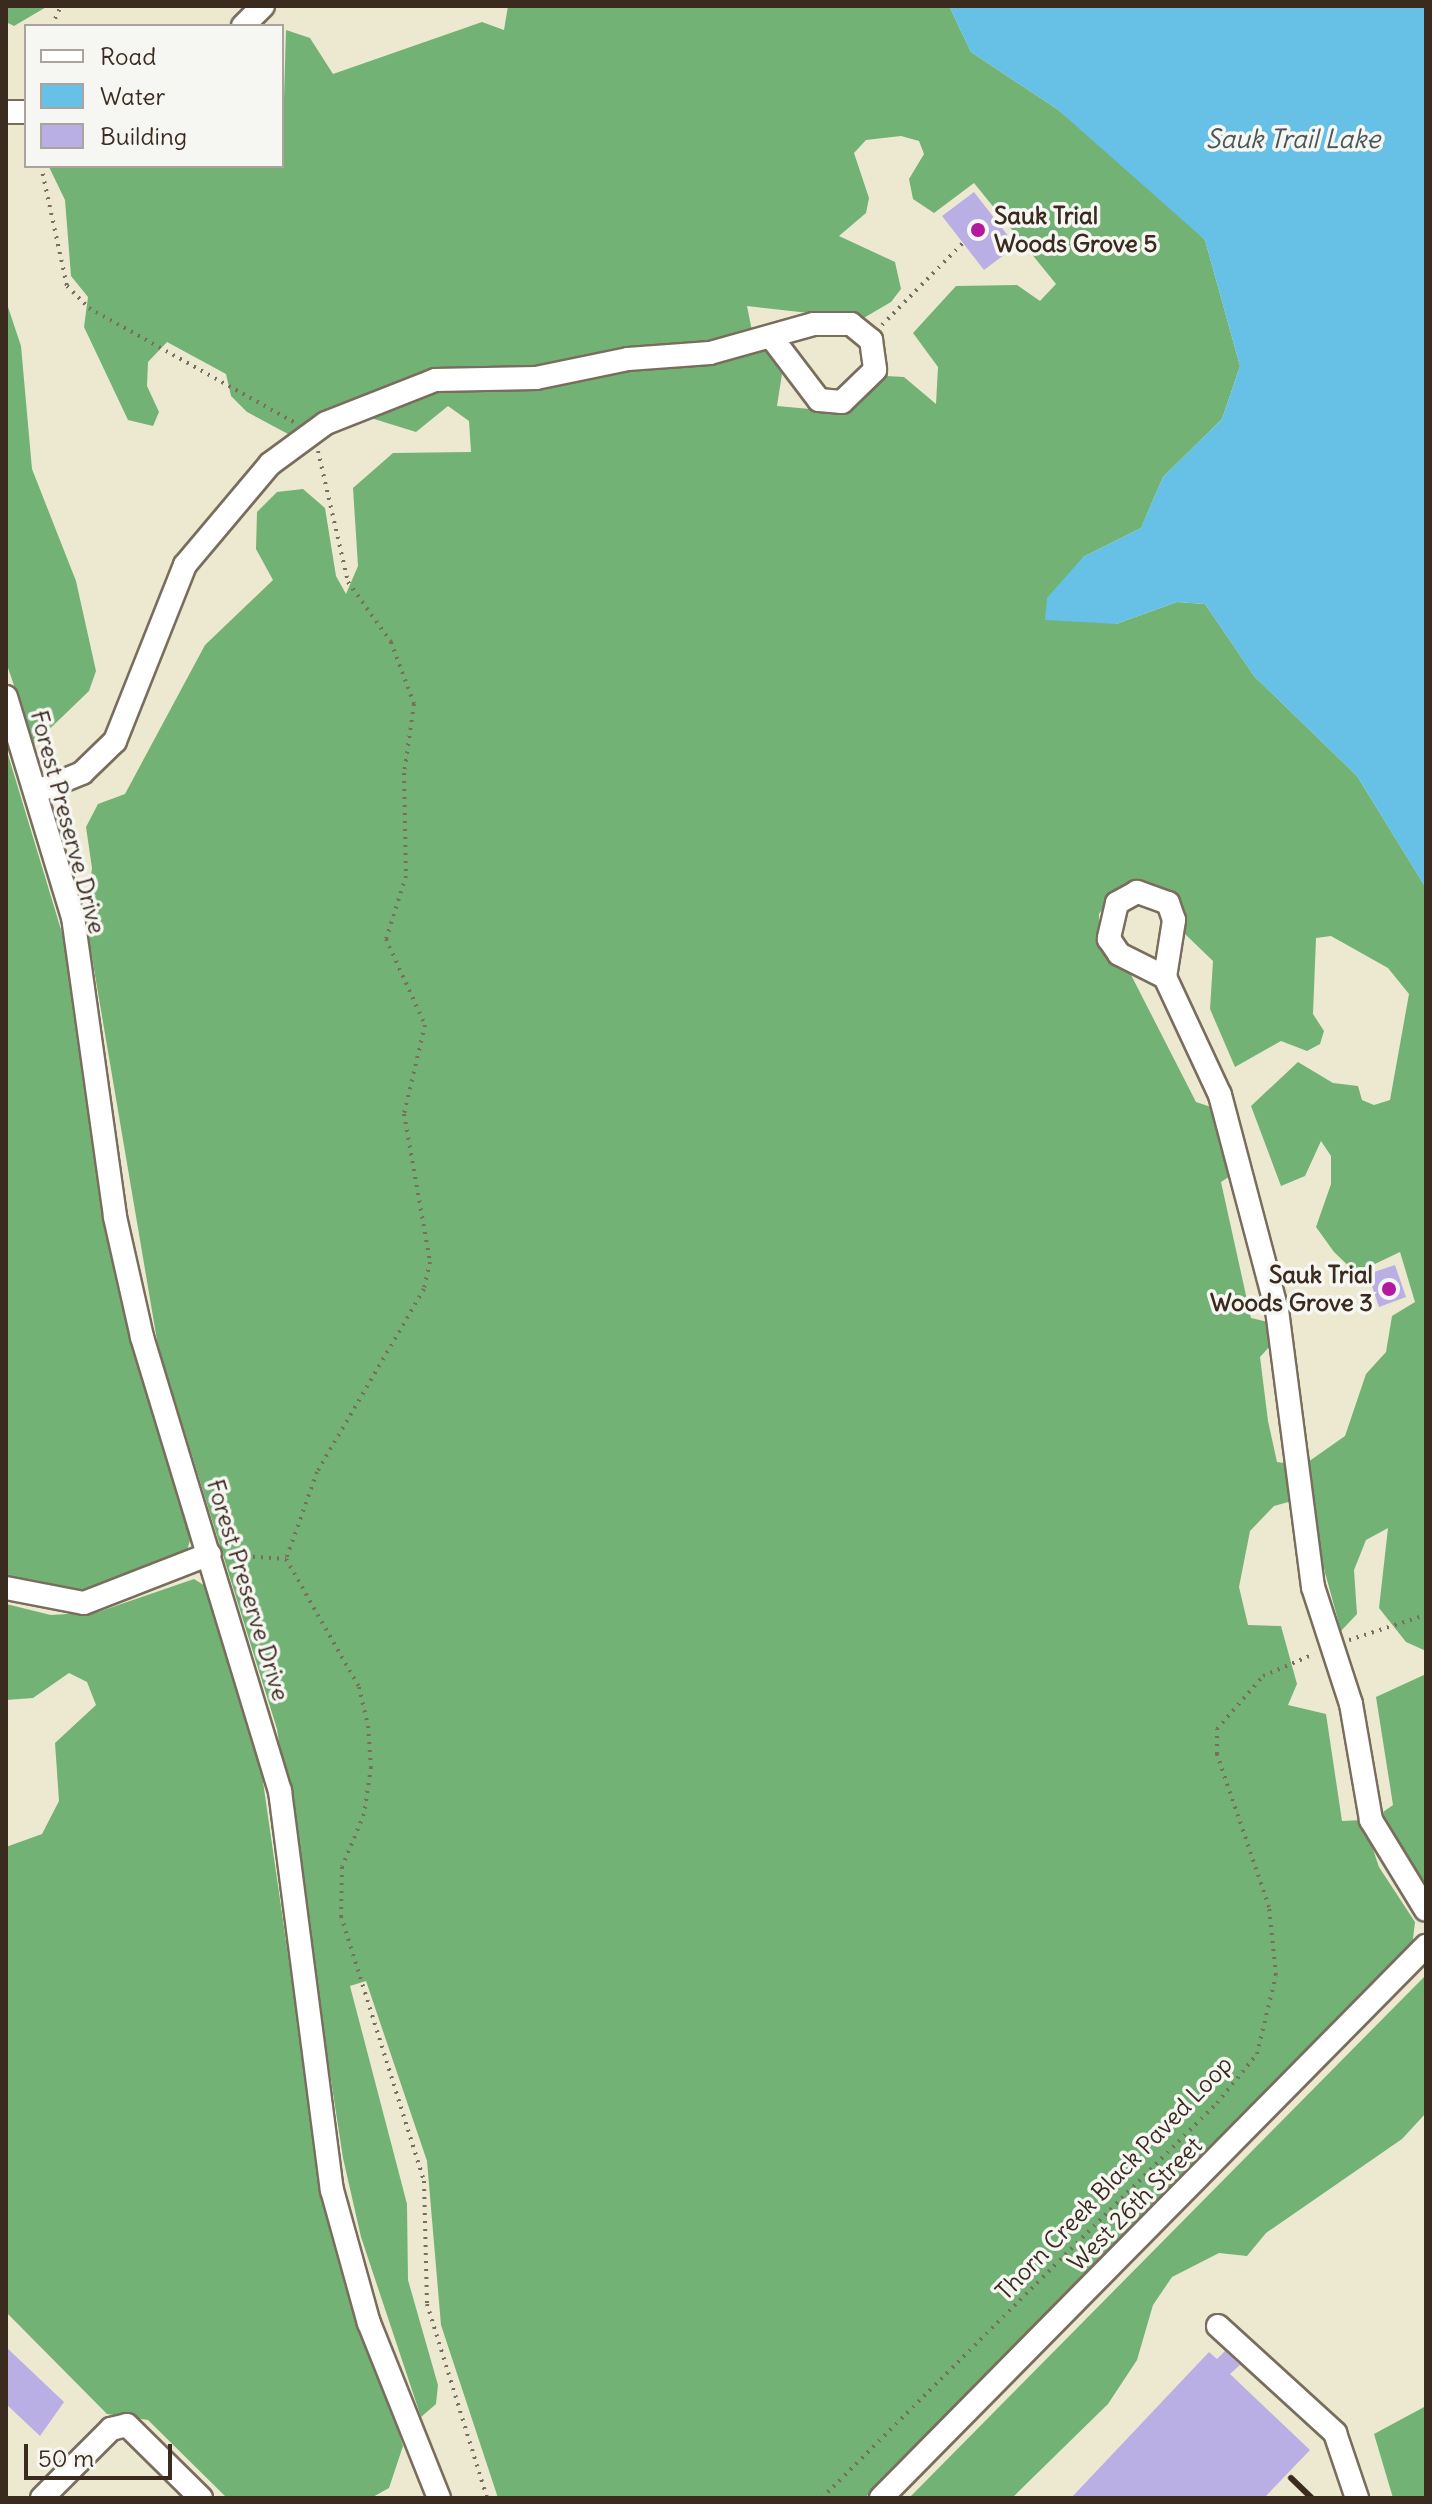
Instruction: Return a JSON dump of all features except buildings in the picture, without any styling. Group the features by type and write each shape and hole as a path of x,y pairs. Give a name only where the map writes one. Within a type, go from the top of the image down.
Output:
{"street":[{"path":"245,24 263,6"},
{"path":"38,791 82,773 115,741 185,565 228,506 309,434 386,394 435,380 536,378 772,338 814,324 851,324 871,340 875,370 842,402 819,400 803,387 772,338"},
{"name":"Forest Preserve Drive","path":"6,697 38,791 73,917 115,1217 142,1337 280,1791 332,2190 369,2323 439,2498"},
{"path":"1165,977 1220,1095 1247,1182 1277,1310 1313,1587 1332,1646 1371,1820 1426,1910"},
{"path":"6,1588 84,1603 210,1554"},
{"name":"West 26th Street","path":"881,2498 1426,1946"},
{"path":"1218,2326 1335,2433 1357,2498"},
{"path":"42,2498 111,2429 127,2425 201,2498"}],"path":[{"path":"41,168 67,286 89,308 309,434 330,480 348,582 391,642 414,704 404,773 406,876 386,939 425,1025 404,1114 430,1262 424,1289 317,1472 286,1559 359,1687 368,1726 371,1767 364,1814 342,1867 341,1916 424,2181 427,2304 487,2498"},
{"path":"871,340 963,243"},
{"path":"210,1554 286,1559"},
{"name":"Thorn Creek Black Paved Loop","path":"822,2498 1217,2103 1257,2054 1276,1975 1269,1907 1217,1754 1217,1729 1263,1676 1332,1646 1426,1615"}],"green space":[{"path":"6,6 48,6 14,26 6,22"},
{"path":"508,6 949,6 971,52 1057,109 1161,196 1205,240 1240,366 1222,419 1163,477 1141,528 1083,557 1116,624 1177,602 1205,604 1254,676 1357,776 1426,888 1426,1651 1406,1642 1379,1608 1388,1528 1366,1540 1354,1570 1357,1614 1341,1631 1311,1521 1308,1462 1345,1436 1366,1374 1386,1352 1392,1316 1415,1302 1400,1252 1356,1273 1334,1252 1316,1227 1331,1184 1331,1156 1321,1141 1305,1176 1281,1186 1251,1106 1298,1062 1333,1083 1358,1086 1362,1100 1374,1105 1390,1100 1409,994 1388,968 1331,936 1316,938 1313,1014 1324,1031 1320,1044 1307,1051 1281,1041 1235,1067 1210,1009 1213,961 1185,934 1164,889 1139,880 1115,891 1099,914 1099,933 1128,969 1196,1102 1217,1109 1235,1173 1221,1182 1251,1318 1268,1322 1270,1346 1260,1357 1268,1421 1277,1462 1290,1464 1292,1501 1274,1506 1250,1531 1239,1587 1248,1625 1281,1626 1297,1684 1288,1705 1326,1714 1342,1821 1363,1820 1379,1867 1415,1922 1412,1947 865,2498 498,2498 441,2325 427,2161 366,1981 350,1986 407,2204 408,2280 438,2385 436,2404 421,2417 361,2237 343,2158 277,1729 158,1346 86,922 92,868 86,827 98,804 125,794 205,645 273,580 256,549 257,512 277,492 303,489 325,508 336,576 346,594 358,566 353,488 393,453 471,452 469,421 448,406 416,432 371,418 327,435 288,434 247,412 231,396 226,374 167,342 148,362 147,386 159,412 153,426 128,420 84,327 88,297 71,276 65,200 49,168 284,168 286,30 310,38 333,74 482,22 504,30","holes":["901,136 919,141 924,154 909,179 913,199 934,213 974,183 1056,284 1040,301 1017,285 956,286 913,333 938,367 936,404 904,377 886,376 843,412 777,406 782,374 752,331 747,306 862,319 891,302 901,289 895,262 839,236 866,213 869,198 854,153 866,140"]},
{"path":"6,301 21,346 32,469 76,581 96,671 89,691 34,744 6,662"},
{"path":"6,748 66,946 113,1260 191,1537 186,1554 95,1589 57,1591 6,1574"},
{"path":"194,1579 210,1589 259,1754 321,2184 403,2446 389,2488 371,2498 227,2498 148,2420 107,2414 6,2312 6,1847 42,1834 59,1801 55,1743 96,1705 87,1682 69,1673 33,1698 6,1700 6,1604 51,1615 98,1612"},
{"path":"1426,1674 1426,1883 1394,1845 1383,1812 1393,1805 1376,1697"},
{"path":"1426,1975 1426,2113 1402,2139 1266,2233 1247,2256 1219,2253 1172,2277 1153,2305 1137,2360 1108,2404 1012,2498 909,2498"},
{"path":"1426,2406 1426,2498 1393,2498 1374,2434"}],"water":[{"name":"Sauk Trail Lake","path":"949,6 1426,6 1426,888 1357,776 1254,676 1205,604 1177,602 1116,624 1045,620 1047,598 1083,557 1141,528 1163,477 1222,419 1240,366 1205,240 1057,109 971,52"}],"railway":[{"path":"1291,2478 1312,2498"}],"place":[{"name":"Sauk Trial Woods Grove 5","path":"978,230"},
{"name":"Sauk Trial Woods Grove 3","path":"1389,1289"}]}
